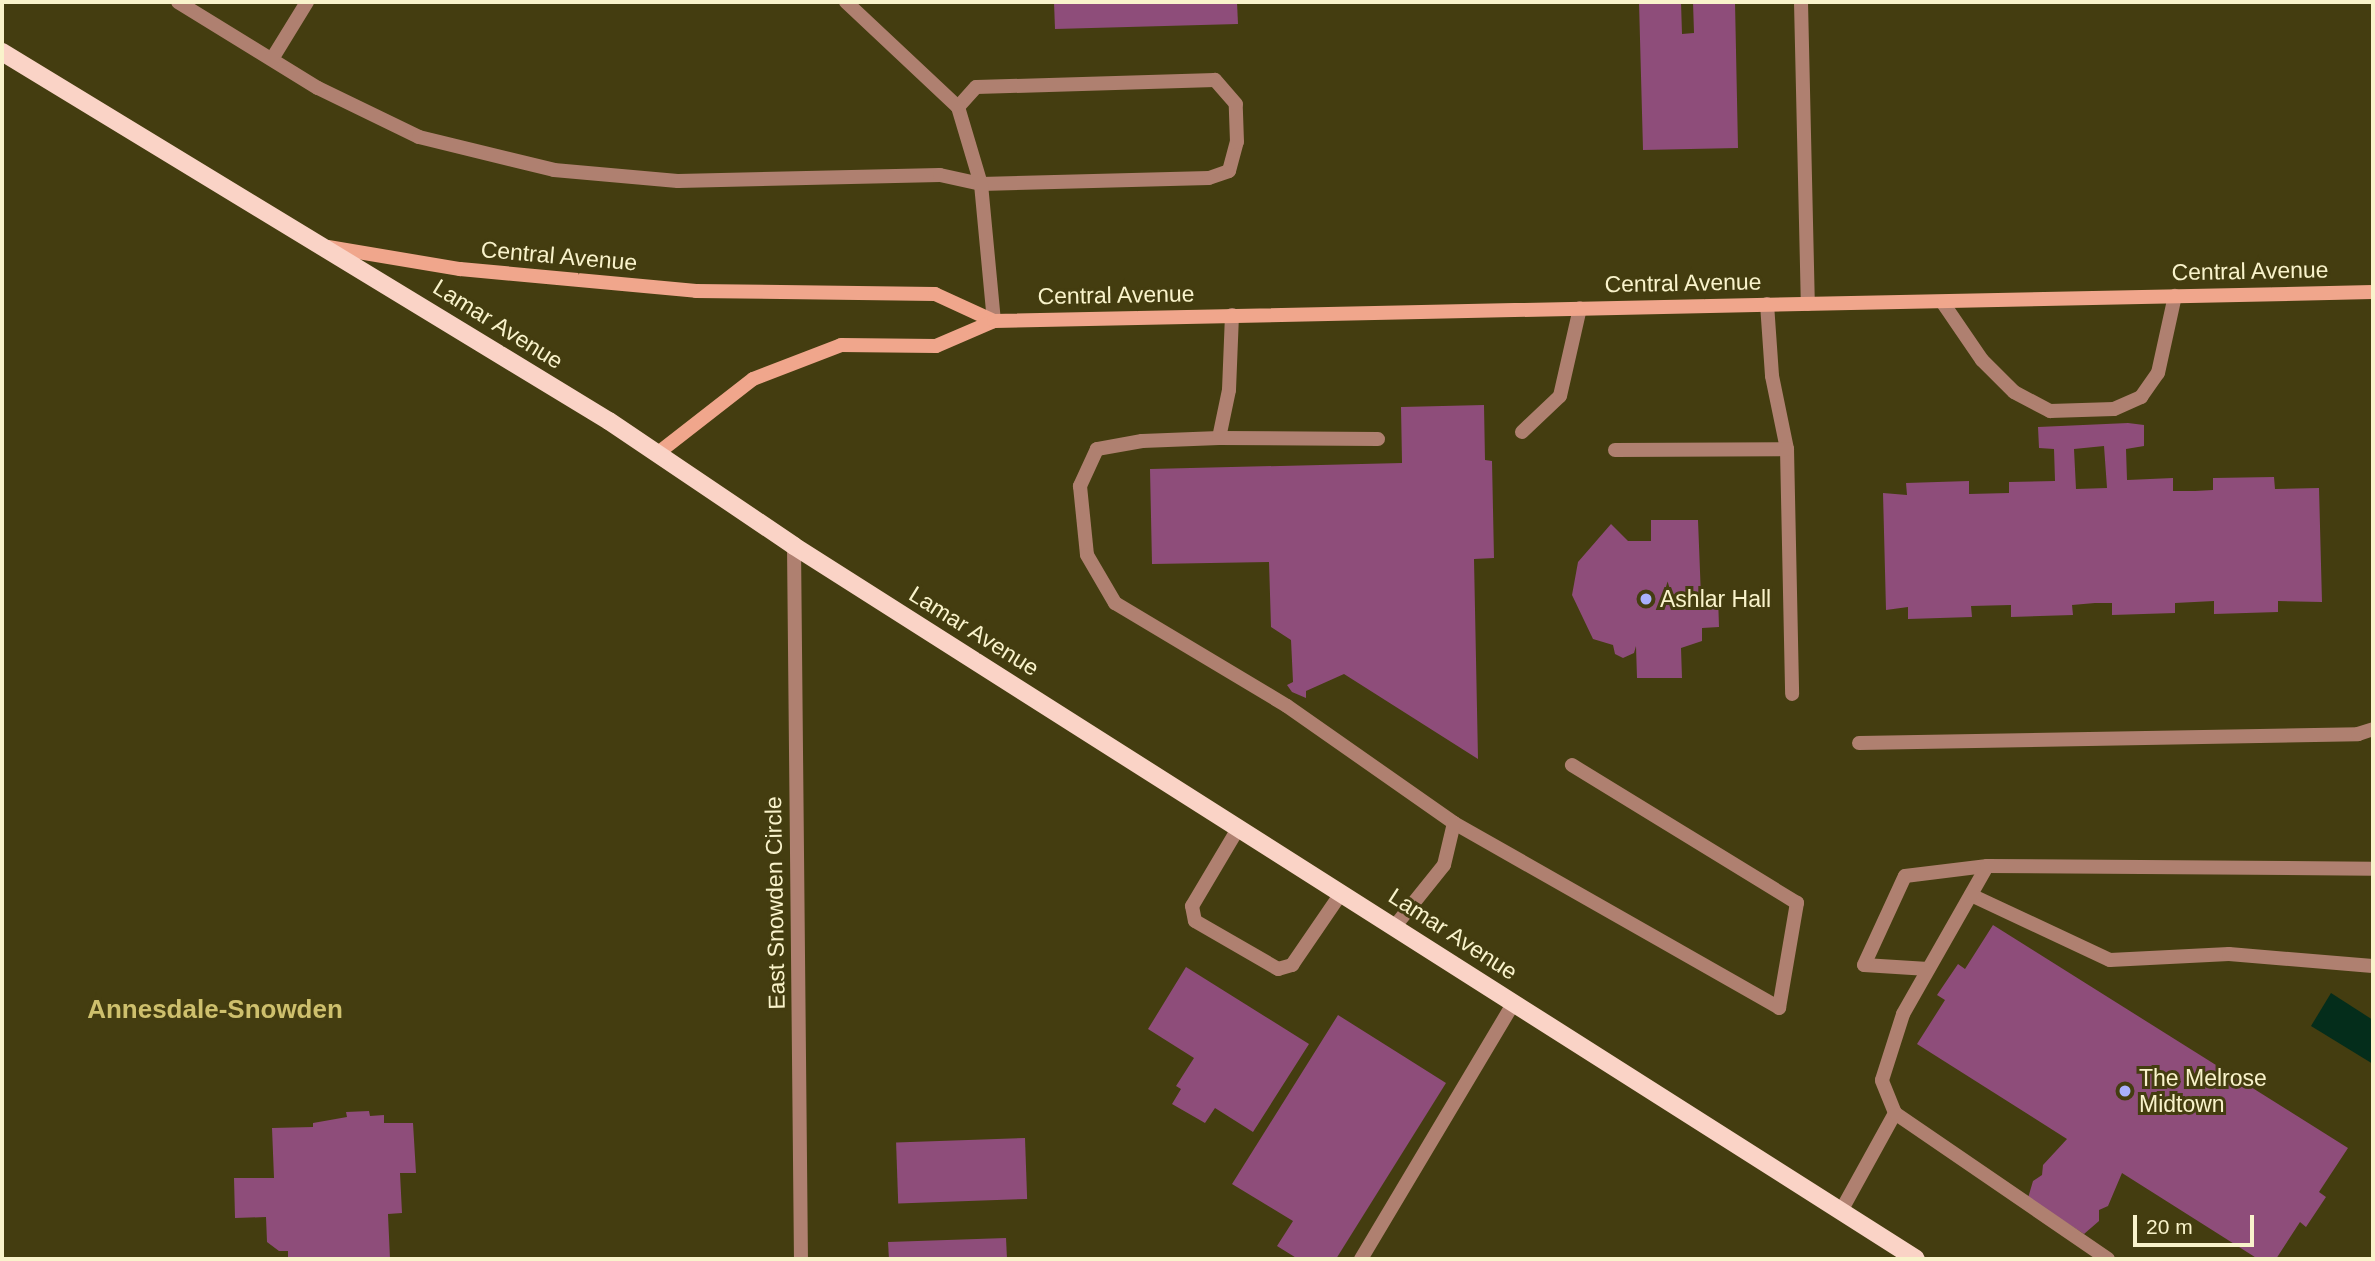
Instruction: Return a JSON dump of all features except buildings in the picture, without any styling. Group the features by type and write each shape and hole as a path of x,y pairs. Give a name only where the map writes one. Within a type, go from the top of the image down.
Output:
{"main road":[{"name":"Lamar Avenue","path":"2,52 326,247 658,453 794,546 1916,1259"},
{"name":"Central Avenue","path":"326,247 460,270 683,290 935,294 994,321"},
{"name":"Central Avenue","path":"658,453 753,379 841,345 936,346 994,321 2373,292"}],"street":[{"path":"178,2 365,113 419,137 554,170 677,181 940,175 981,184 1209,178 1229,172 1237,142 1236,104 1215,80 975,87 958,107"},
{"path":"272,60 307,2"},
{"path":"846,2 958,107 981,184 994,321"},
{"path":"1801,2 1808,304"},
{"path":"1943,303 1982,360 2014,393 2050,411 2101,409 2141,397 2158,373 2175,296"},
{"path":"1767,304 1772,376 1787,449 1792,694"},
{"path":"1522,432 1560,396 1580,308"},
{"path":"1219,438 1229,390 1232,316"},
{"path":"1378,439 1219,438 1142,441 1097,449 1080,486 1087,555 1115,603 1287,706 1454,823 1779,1008 1797,903 1572,765"},
{"path":"1615,450 1787,449"},
{"name":"East Snowden Circle","path":"794,546 801,1259"},
{"path":"1859,743 2358,734 2373,729"},
{"path":"1395,926 1444,866 1454,823"},
{"path":"1239,827 1192,906 1195,921 1278,969 1292,965 1342,892"},
{"path":"1928,970 1864,965 1905,876 1987,866 2373,869"},
{"path":"1987,866 1903,1014 1882,1080 1895,1113 2108,1259"},
{"path":"1971,895 2110,960 2229,954 2373,965"},
{"path":"1360,1259 1514,1002"},
{"path":"1841,1211 1895,1113"}],"shaded area":[{"path":"2331,993 2373,1020 2373,1064 2311,1026"}],"place":[{"name":"Ashlar Hall","path":"1646,599"},
{"name":"The Melrose Midtown","path":"2125,1091"}],"district":[{"name":"Annesdale-Snowden","path":"215,1010"}]}
